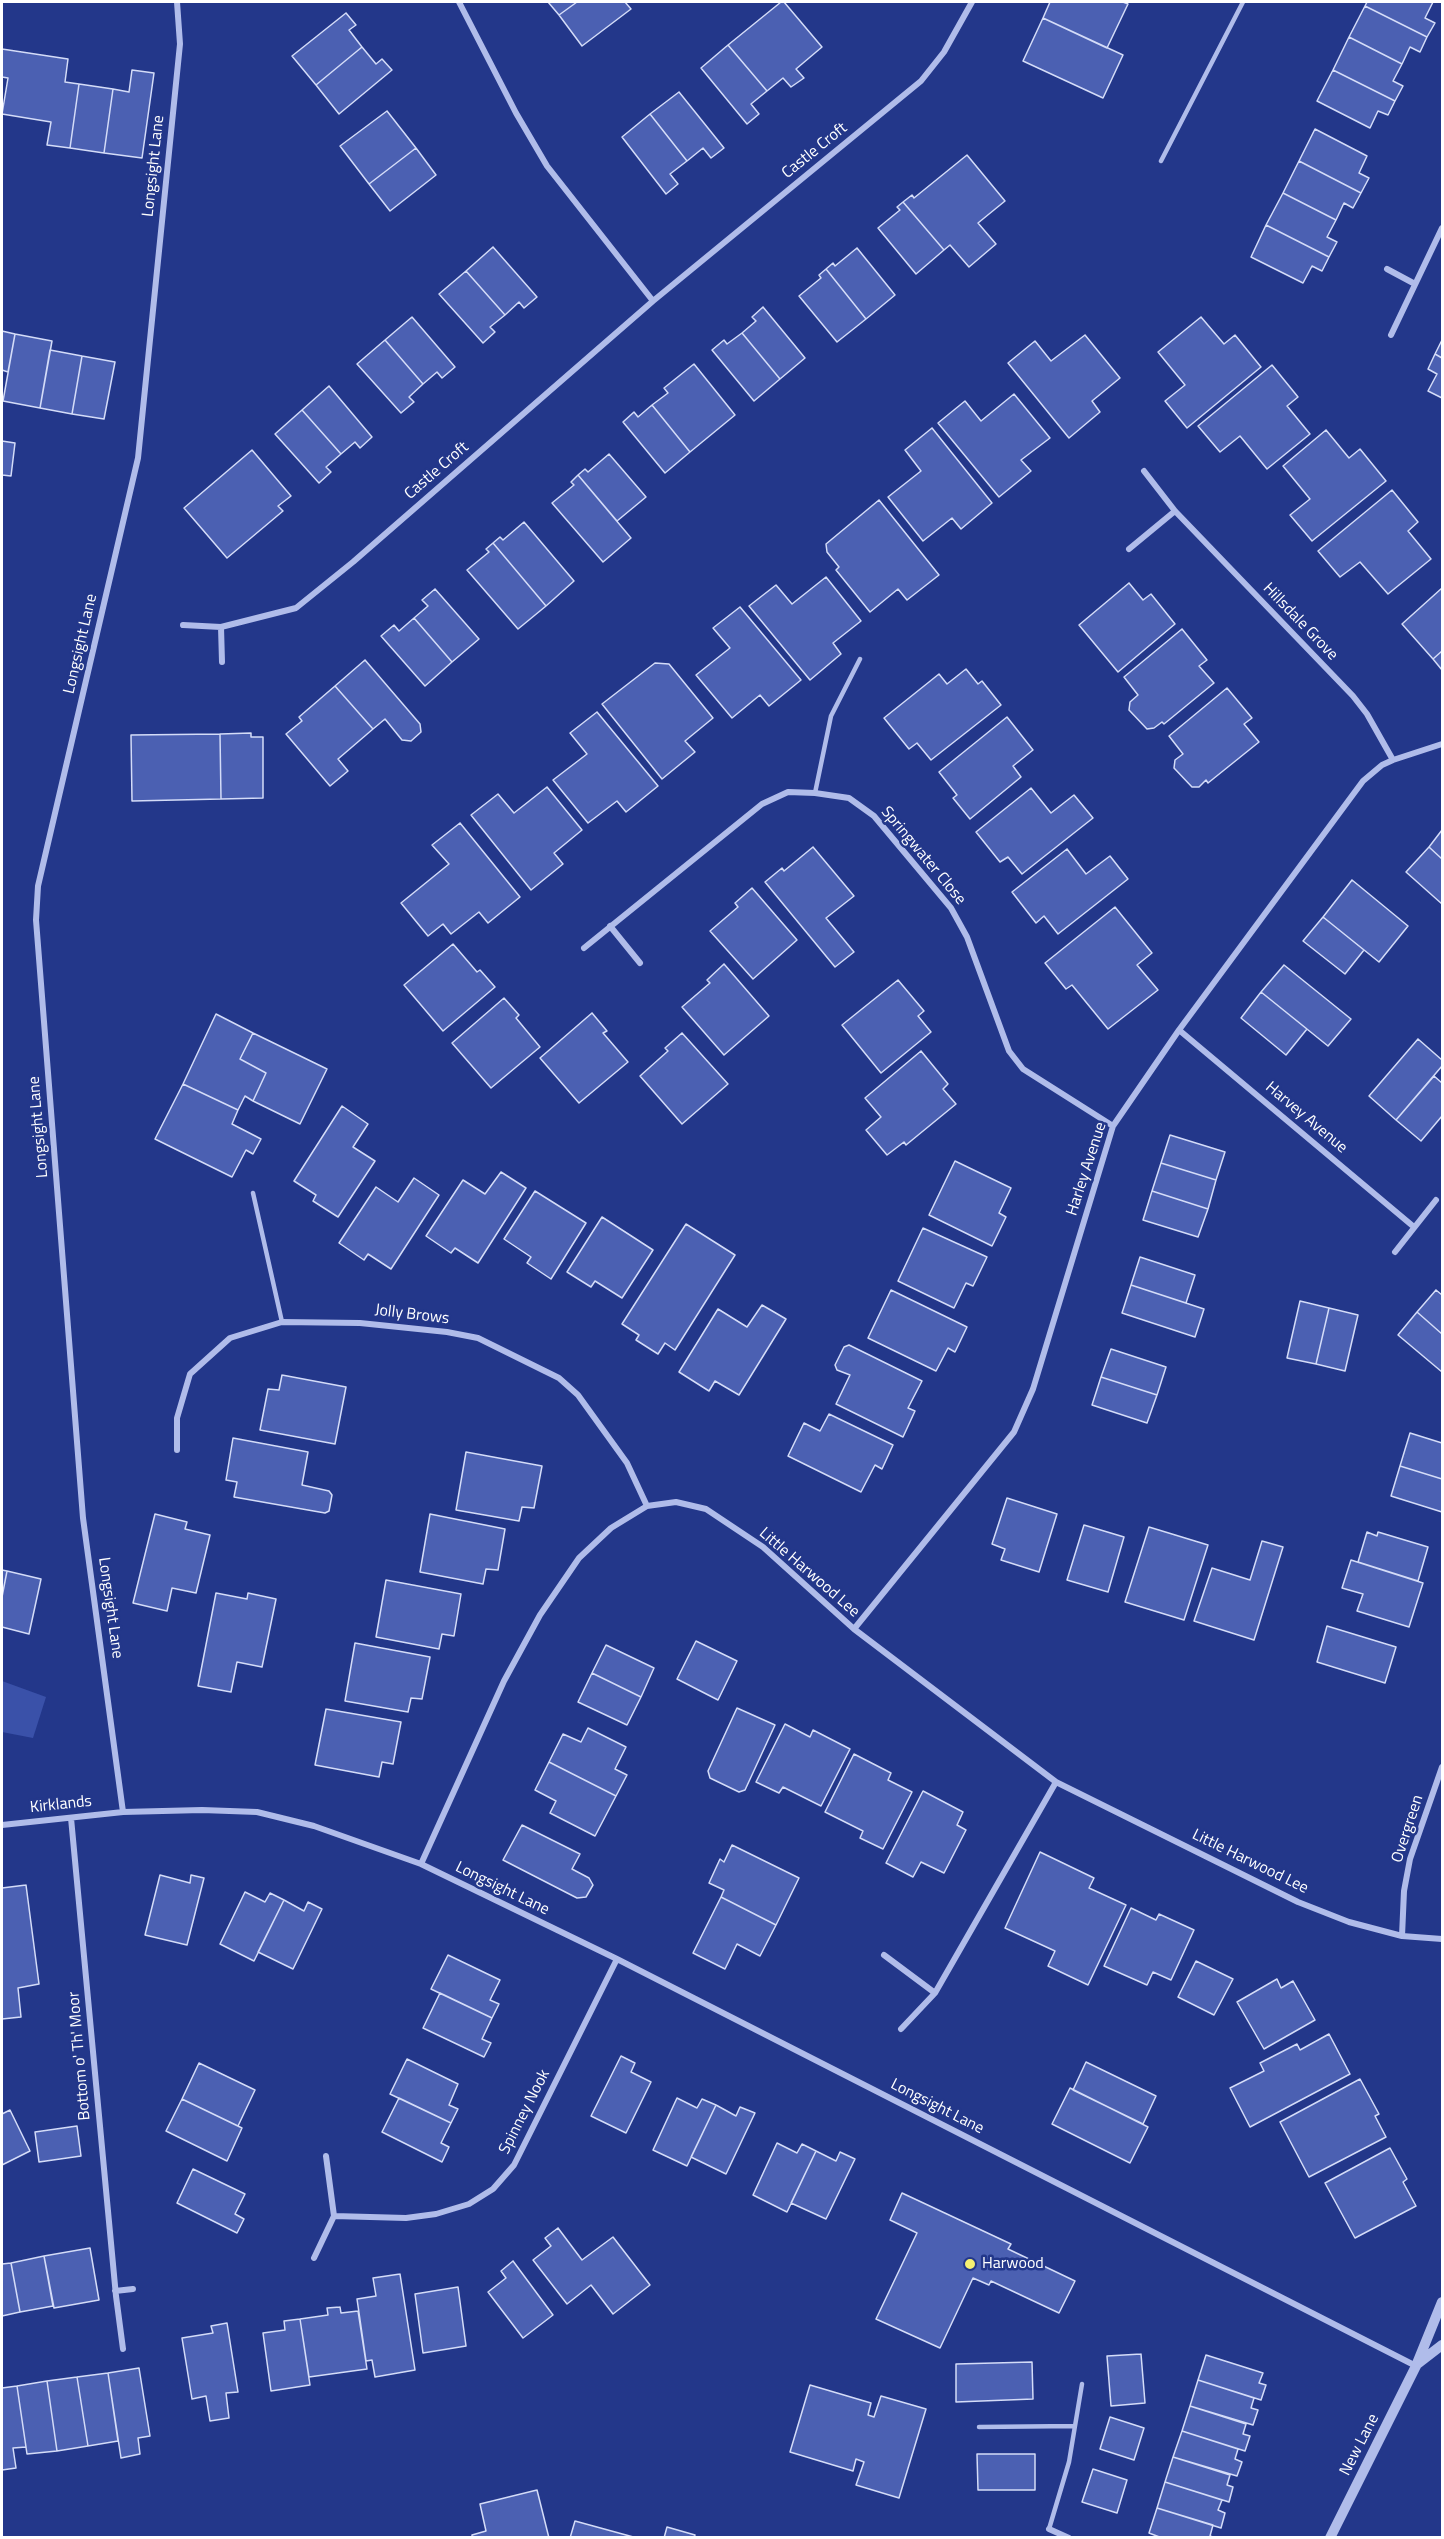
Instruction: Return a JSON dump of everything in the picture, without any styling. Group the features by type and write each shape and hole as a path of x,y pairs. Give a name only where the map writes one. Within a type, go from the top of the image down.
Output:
{"street":[{"name":"Longsight Lane","path":"177,2 180,44 138,458 38,886 36,920 83,1518 123,1812 202,1810 257,1812 314,1826 421,1864 616,1959 1416,2366"},
{"path":"459,2 516,113 547,166 652,301"},
{"name":"Castle Croft","path":"183,625 221,627 296,608 353,562 652,301 921,81 944,52 972,2"},
{"path":"1391,335 1443,228"},
{"path":"1387,269 1415,284"},
{"name":"Hillsdale Grove","path":"1144,471 1175,512 1353,696 1393,760"},
{"path":"1129,549 1175,512"},
{"path":"221,627 222,662"},
{"name":"Harley Avenue","path":"854,1629 1014,1432 1033,1389 1113,1126 1179,1030 1363,781 1382,765 1443,744"},
{"name":"Springwater Close","path":"584,948 762,804 788,792 849,798 874,816 951,908 967,938 1009,1052 1023,1069 1113,1126"},
{"path":"610,926 640,963"},
{"name":"Harvey Avenue","path":"1179,1030 1414,1227"},
{"path":"1395,1252 1436,1200"},
{"name":"Jolly Brows","path":"177,1450 177,1418 190,1374 230,1338 282,1322 360,1323 478,1338 559,1378 578,1395 627,1462 647,1506"},
{"name":"Little Harwood Lee","path":"421,1864 504,1681 540,1615 579,1558 611,1528 647,1506 676,1502 706,1509 763,1547 854,1629 1056,1782 1298,1902 1349,1922 1402,1936 1443,1939"},
{"name":"Overgreen","path":"1402,1936 1404,1891 1410,1859 1443,1767"},
{"path":"901,2029 935,1993 1056,1782"},
{"name":"Kirklands","path":"2,1825 123,1812"},
{"name":"Bottom o' Th' Moor","path":"71,1818 115,2291 123,2349"},
{"path":"884,1954 935,1993"},
{"name":"Spinney Nook","path":"334,2216 406,2218 436,2214 469,2204 493,2189 514,2165 616,1959"},
{"path":"314,2258 334,2216 326,2156"},
{"path":"115,2291 133,2289"},
{"name":"New Lane","path":"1330,2538 1416,2366 1443,2302"},
{"path":"1416,2366 1443,2345"},
{"path":"1048,2529 1069,2538"}],"lane":[{"path":"1161,161 1242,2"},
{"path":"815,793 831,716 860,659"},
{"path":"253,1193 282,1322"},
{"path":"1048,2529 1069,2462 1082,2384"},
{"path":"979,2427 1075,2426"}],"shaded area":[{"path":"2,1681 46,1697 33,1738 2,1732"}],"building":[{"path":"548,2 577,2 559,15"},
{"path":"577,2 625,2 631,9 582,46 559,15"},
{"path":"781,2 784,2 822,47 796,69 804,78 791,87 783,78 767,91 728,45"},
{"path":"1050,2 1123,2 1128,4 1107,48 1043,18"},
{"path":"1367,2 1433,2 1425,18 1435,23 1427,37 1365,6"},
{"path":"1365,6 1427,37 1420,52 1410,47 1402,64 1349,37"},
{"path":"346,13 356,25 349,30 362,47 316,85 292,56"},
{"path":"1043,18 1123,55 1103,98 1023,61"},
{"path":"1349,37 1402,64 1393,81 1403,86 1395,101 1333,70"},
{"path":"728,45 767,91 751,104 759,114 747,124 701,68"},
{"path":"362,47 376,64 382,59 392,70 339,114 316,85"},
{"path":"2,49 68,59 65,82 79,84 70,148 47,145 51,122 2,114 8,78 2,77"},
{"path":"132,70 154,73 142,158 104,153 113,89 129,92"},
{"path":"1333,70 1395,101 1388,115 1378,111 1370,128 1317,101"},
{"path":"79,84 113,89 104,153 70,148"},
{"path":"679,92 724,148 711,158 703,148 687,161 650,114"},
{"path":"387,111 416,148 369,184 340,146"},
{"path":"650,114 687,161 670,174 678,184 666,194 622,137"},
{"path":"1315,129 1367,156 1359,173 1369,178 1361,193 1299,161"},
{"path":"416,148 436,175 390,211 369,184"},
{"path":"967,155 1005,201 978,223 996,244 969,267 950,245 944,250 903,202 912,195 914,198"},
{"path":"1299,161 1361,193 1353,208 1344,203 1336,220 1283,193"},
{"path":"1283,193 1336,220 1327,237 1337,242 1329,257 1266,225"},
{"path":"903,202 944,250 916,274 878,228 900,210 897,207"},
{"path":"1266,225 1329,257 1322,271 1312,266 1303,283 1251,257"},
{"path":"493,247 537,297 524,308 519,302 505,315 466,271"},
{"path":"857,248 895,295 866,319 826,269 833,263 835,266"},
{"path":"826,269 866,319 837,342 799,296 821,278 819,275"},
{"path":"466,271 505,315 490,327 495,332 483,343 439,294"},
{"path":"763,307 805,358 780,379 742,333 756,321 752,317"},
{"path":"412,317 455,367 442,378 437,372 423,384 385,340"},
{"path":"1201,317 1224,344 1235,335 1261,367 1187,428 1165,401 1185,385 1158,352"},
{"path":"2,331 15,334 8,372 2,370"},
{"path":"742,333 780,379 754,401 712,350 724,340 727,344"},
{"path":"15,334 52,341 40,408 3,401"},
{"path":"1085,335 1120,378 1092,401 1100,412 1069,438 1008,363 1035,341 1051,361"},
{"path":"385,340 423,384 409,397 414,402 401,413 357,364"},
{"path":"1442,340 1442,358 1435,354"},
{"path":"50,350 82,356 72,414 40,408"},
{"path":"1435,354 1442,358 1442,398 1428,391 1437,374 1428,369"},
{"path":"82,356 115,362 104,419 72,414"},
{"path":"694,364 735,415 690,452 652,405 668,393 664,388"},
{"path":"1272,365 1298,397 1287,406 1310,434 1267,469 1240,436 1220,452 1198,426"},
{"path":"329,386 372,437 360,448 355,442 341,454 302,410"},
{"path":"1014,394 1050,438 1021,460 1031,471 999,497 938,423 965,401 981,421"},
{"path":"652,405 690,452 665,473 623,422 634,412 638,417"},
{"path":"302,410 341,454 326,467 331,472 319,483 275,434"},
{"path":"932,428 992,503 961,529 952,518 923,541 888,497 921,471 905,450"},
{"path":"1326,430 1349,458 1360,449 1386,481 1312,541 1290,515 1310,499 1283,466"},
{"path":"2,441 15,443 11,476 2,475"},
{"path":"252,450 291,496 278,506 283,511 227,558 184,508"},
{"path":"609,454 646,497 617,521 578,475 585,469 588,472"},
{"path":"578,475 631,538 603,562 552,503 574,485 571,482"},
{"path":"1392,490 1418,522 1408,531 1431,559 1388,594 1360,562 1340,577 1318,551"},
{"path":"879,500 939,575 907,600 898,589 870,612 836,570 839,567 827,552 826,544"},
{"path":"524,522 574,581 546,606 493,543 500,537 503,540"},
{"path":"493,543 546,606 518,629 467,570 489,552 486,549"},
{"path":"826,577 861,621 833,643 841,654 810,680 749,606 776,585 792,604"},
{"path":"1129,583 1143,600 1151,594 1175,624 1118,672 1079,625"},
{"path":"1442,588 1442,651 1433,659 1402,624"},
{"path":"435,589 479,639 452,662 414,618 428,606 422,600"},
{"path":"740,607 801,680 769,706 760,695 732,718 696,675 730,648 713,628"},
{"path":"414,618 452,662 425,686 381,636 394,625 399,631"},
{"path":"1182,629 1207,660 1199,666 1214,683 1164,724 1162,722 1154,728 1147,729 1129,710 1130,702 1138,695 1124,677"},
{"path":"1442,651 1442,670 1433,659"},
{"path":"365,660 420,724 421,732 411,741 402,740 385,719 373,729 335,686"},
{"path":"655,663 669,664 713,718 685,741 695,752 662,779 602,704"},
{"path":"966,669 978,684 982,681 1001,705 931,760 917,743 909,749 884,718 939,674 947,684"},
{"path":"335,686 373,729 338,759 348,771 330,786 286,734 302,721 299,717"},
{"path":"1227,688 1252,718 1244,724 1259,742 1208,783 1206,780 1199,787 1192,787 1174,768 1175,760 1183,754 1169,736"},
{"path":"597,712 658,786 626,812 617,801 588,823 553,780 587,754 570,733"},
{"path":"1007,717 1033,750 1013,766 1021,777 970,819 953,798 957,795 939,772"},
{"path":"251,733 251,737 263,737 263,798 221,799 220,734"},
{"path":"220,734 221,799 132,801 131,735"},
{"path":"547,787 582,830 554,853 563,864 531,890 471,815 498,794 514,813"},
{"path":"1031,788 1051,813 1074,795 1093,818 1022,874 1008,857 1000,862 976,832"},
{"path":"460,823 520,897 488,923 479,912 451,934 443,924 428,936 401,903 449,864 432,845"},
{"path":"1442,830 1442,859 1429,847"},
{"path":"813,847 854,896 826,918 854,952 835,967 765,882 782,868 784,871"},
{"path":"1429,847 1442,859 1442,904 1406,872"},
{"path":"1067,849 1086,874 1110,856 1128,879 1058,934 1044,916 1036,923 1012,892"},
{"path":"1352,880 1408,926 1379,962 1323,917"},
{"path":"752,888 797,940 753,979 710,931 738,907 735,903"},
{"path":"1115,907 1152,953 1137,965 1158,990 1108,1029 1072,985 1066,989 1045,963"},
{"path":"1323,917 1364,950 1345,974 1303,941"},
{"path":"453,944 477,972 480,970 495,987 443,1031 404,985"},
{"path":"724,964 769,1016 724,1055 682,1007 710,983 707,980"},
{"path":"1284,965 1351,1019 1328,1046 1261,992"},
{"path":"898,980 924,1011 918,1016 931,1032 881,1073 842,1025"},
{"path":"1261,992 1307,1029 1286,1055 1241,1018"},
{"path":"504,998 519,1015 516,1018 540,1047 491,1088 452,1043"},
{"path":"592,1013 607,1031 603,1033 628,1062 579,1103 540,1058"},
{"path":"216,1014 253,1033 240,1059 266,1073 253,1101 245,1096 238,1110 183,1084"},
{"path":"253,1033 327,1069 300,1124 253,1101 266,1073 240,1059"},
{"path":"682,1033 728,1084 682,1124 640,1076 668,1051 665,1048"},
{"path":"1418,1039 1442,1060 1442,1066 1396,1120 1369,1096"},
{"path":"921,1051 948,1084 943,1089 956,1104 906,1145 904,1142 887,1155 866,1130 881,1117 865,1098"},
{"path":"1434,1076 1442,1083 1442,1116 1421,1141 1396,1120"},
{"path":"183,1084 238,1110 232,1124 261,1139 253,1154 246,1150 232,1177 155,1139"},
{"path":"342,1106 368,1124 353,1147 375,1161 338,1217 313,1201 316,1195 294,1181"},
{"path":"1170,1135 1225,1152 1216,1180 1161,1163"},
{"path":"955,1161 1011,1188 999,1213 1006,1217 992,1246 929,1215"},
{"path":"1161,1163 1216,1180 1208,1209 1152,1191"},
{"path":"501,1172 526,1188 478,1263 455,1248 451,1253 426,1236 463,1180 485,1194"},
{"path":"414,1178 439,1195 391,1269 368,1254 364,1260 339,1243 376,1187 398,1202"},
{"path":"535,1191 586,1223 551,1279 527,1263 531,1257 504,1239"},
{"path":"1152,1191 1208,1209 1198,1237 1143,1220"},
{"path":"602,1217 653,1250 622,1298 595,1281 591,1287 567,1272"},
{"path":"686,1224 735,1255 675,1350 665,1343 658,1354 636,1340 639,1335 622,1324"},
{"path":"923,1228 987,1257 973,1286 966,1283 954,1308 898,1281"},
{"path":"1140,1257 1195,1275 1186,1303 1131,1285"},
{"path":"1131,1285 1204,1309 1195,1337 1122,1313"},
{"path":"891,1290 967,1327 955,1352 948,1348 936,1371 868,1338"},
{"path":"1436,1290 1442,1295 1442,1334 1417,1312"},
{"path":"1300,1301 1329,1308 1316,1364 1287,1358"},
{"path":"762,1305 786,1319 739,1395 715,1381 709,1391 679,1372 718,1309 747,1327"},
{"path":"1329,1308 1358,1315 1345,1371 1316,1364"},
{"path":"1417,1312 1442,1334 1442,1372 1398,1335"},
{"path":"849,1345 922,1381 908,1408 915,1411 903,1437 836,1404 850,1375 837,1370 835,1365 844,1347"},
{"path":"1111,1349 1166,1367 1157,1395 1101,1377"},
{"path":"282,1375 346,1387 335,1444 260,1430 268,1389 279,1390"},
{"path":"1101,1377 1157,1395 1147,1423 1092,1405"},
{"path":"829,1414 893,1445 882,1469 875,1465 861,1492 788,1456 804,1423 820,1431"},
{"path":"1410,1433 1442,1443 1442,1479 1400,1466"},
{"path":"233,1438 308,1452 302,1485 329,1491 332,1495 329,1511 325,1513 234,1497 237,1482 226,1480"},
{"path":"466,1452 542,1466 534,1508 522,1507 519,1521 456,1510"},
{"path":"1400,1466 1442,1479 1442,1512 1391,1496"},
{"path":"1007,1498 1057,1514 1039,1572 1001,1560 1005,1549 992,1544"},
{"path":"155,1514 187,1522 185,1529 210,1535 196,1593 172,1588 167,1611 133,1603"},
{"path":"430,1514 505,1529 498,1570 486,1569 483,1584 420,1572"},
{"path":"1084,1525 1124,1537 1108,1592 1067,1580"},
{"path":"1149,1527 1208,1545 1184,1620 1125,1602"},
{"path":"1367,1532 1377,1536 1378,1532 1428,1547 1418,1581 1358,1562"},
{"path":"1262,1541 1283,1547 1254,1640 1194,1621 1212,1568 1250,1580"},
{"path":"1351,1560 1423,1583 1409,1627 1357,1611 1363,1594 1342,1588"},
{"path":"2,1570 7,1571 2,1597"},
{"path":"7,1571 41,1579 29,1634 2,1627 2,1597"},
{"path":"386,1580 461,1594 454,1636 442,1634 439,1649 376,1637"},
{"path":"216,1593 247,1599 248,1593 276,1599 262,1667 237,1662 231,1692 198,1686"},
{"path":"1327,1626 1396,1647 1385,1683 1317,1662"},
{"path":"696,1641 737,1661 718,1700 677,1679"},
{"path":"355,1643 430,1657 422,1699 411,1698 408,1712 345,1701"},
{"path":"606,1645 654,1668 641,1697 592,1673"},
{"path":"592,1673 641,1697 627,1725 578,1702"},
{"path":"737,1708 775,1725 745,1790 739,1792 710,1778 708,1771"},
{"path":"326,1709 401,1722 393,1764 382,1762 379,1777 315,1765"},
{"path":"785,1724 810,1737 813,1730 850,1749 821,1806 783,1787 779,1793 756,1782"},
{"path":"588,1728 626,1747 615,1769 627,1775 616,1796 549,1762 563,1734 581,1742"},
{"path":"854,1754 891,1773 888,1780 912,1792 883,1849 860,1838 863,1831 825,1812"},
{"path":"549,1762 616,1796 595,1836 550,1813 556,1801 535,1790"},
{"path":"923,1791 963,1812 957,1825 966,1830 944,1873 921,1862 913,1877 886,1863"},
{"path":"522,1825 580,1854 572,1869 589,1878 593,1885 586,1897 577,1898 503,1860"},
{"path":"732,1845 799,1878 776,1925 721,1897 724,1890 709,1883 720,1859 724,1862"},
{"path":"1040,1852 1094,1878 1089,1888 1126,1905 1088,1985 1048,1966 1055,1951 1005,1928"},
{"path":"160,1875 190,1883 191,1875 204,1878 187,1945 145,1935"},
{"path":"26,1885 39,1984 18,1988 21,2017 2,2019 2,1888"},
{"path":"245,1892 265,1902 270,1893 284,1900 254,1961 220,1944"},
{"path":"721,1897 776,1925 760,1956 737,1944 725,1969 693,1953"},
{"path":"284,1900 304,1911 308,1902 322,1909 293,1969 258,1952"},
{"path":"1131,1908 1156,1920 1159,1914 1194,1930 1171,1980 1153,1972 1147,1985 1104,1966"},
{"path":"448,1955 500,1980 490,2000 499,2004 492,2018 431,1989"},
{"path":"1196,1961 1233,1979 1214,2015 1178,1997"},
{"path":"1277,1979 1281,1988 1293,1981 1315,2020 1264,2049 1237,2002"},
{"path":"440,1993 492,2018 482,2039 491,2043 484,2057 423,2028"},
{"path":"1329,2034 1350,2074 1250,2127 1230,2088 1264,2071 1260,2063 1297,2044 1300,2050"},
{"path":"621,2056 635,2063 631,2072 651,2082 626,2133 591,2116"},
{"path":"407,2059 458,2084 449,2105 458,2109 451,2123 390,2094"},
{"path":"1086,2062 1156,2096 1143,2124 1073,2090"},
{"path":"199,2063 255,2090 238,2126 182,2099"},
{"path":"1360,2079 1379,2114 1375,2116 1386,2137 1309,2177 1280,2122"},
{"path":"1070,2088 1148,2127 1130,2163 1052,2124"},
{"path":"399,2098 451,2123 441,2143 449,2147 442,2162 382,2132"},
{"path":"677,2098 697,2108 702,2099 716,2105 687,2166 653,2150"},
{"path":"182,2099 242,2128 227,2161 166,2131"},
{"path":"716,2105 736,2116 740,2107 755,2113 726,2174 691,2157"},
{"path":"10,2110 30,2151 2,2165 2,2114"},
{"path":"77,2126 81,2156 39,2162 35,2132"},
{"path":"777,2143 797,2153 802,2144 816,2151 787,2212 753,2195"},
{"path":"1390,2148 1407,2179 1403,2182 1416,2206 1355,2238 1325,2183"},
{"path":"816,2151 836,2161 840,2152 855,2159 826,2219 791,2203"},
{"path":"193,2169 245,2194 235,2214 244,2219 237,2233 177,2203"},
{"name":"Harwood","path":"902,2193 1011,2244 1008,2249 1075,2281 1059,2313 991,2281 989,2285 973,2278 940,2348 876,2319 917,2233 890,2220"},
{"path":"558,2228 582,2260 613,2237 650,2285 613,2314 591,2285 567,2304 533,2260 551,2246 545,2238"},
{"path":"90,2248 99,2300 54,2308 44,2256"},
{"path":"44,2256 53,2306 20,2312 11,2263"},
{"path":"513,2261 553,2315 523,2338 488,2292 506,2278 501,2271"},
{"path":"11,2263 20,2312 2,2316 2,2264"},
{"path":"400,2274 415,2370 375,2377 372,2360 366,2361 357,2299 376,2296 373,2278"},
{"path":"458,2287 466,2346 423,2353 415,2294"},
{"path":"340,2307 341,2313 358,2311 367,2369 309,2377 300,2319 328,2315 327,2308"},
{"path":"300,2319 310,2385 271,2391 263,2333 285,2330 284,2321"},
{"path":"227,2323 238,2392 226,2393 229,2418 210,2421 206,2396 192,2399 182,2338 213,2333 211,2326"},
{"path":"1141,2354 1145,2403 1111,2406 1107,2356"},
{"path":"1206,2355 1263,2373 1259,2383 1266,2385 1261,2400 1198,2380"},
{"path":"1032,2362 1033,2399 956,2402 956,2364"},
{"path":"139,2368 150,2436 138,2438 140,2454 121,2458 108,2373"},
{"path":"108,2373 118,2441 88,2446 77,2377"},
{"path":"77,2377 88,2446 57,2451 47,2381"},
{"path":"1198,2380 1254,2398 1251,2408 1258,2410 1253,2425 1190,2406"},
{"path":"47,2381 57,2451 27,2454 17,2386"},
{"path":"810,2385 871,2403 868,2415 874,2417 881,2396 926,2409 899,2498 856,2485 864,2462 856,2459 853,2471 790,2452"},
{"path":"17,2386 26,2447 13,2448 16,2468 2,2470 2,2388"},
{"path":"1190,2406 1246,2424 1243,2434 1250,2436 1245,2451 1182,2431"},
{"path":"1110,2417 1144,2428 1134,2460 1100,2449"},
{"path":"1182,2431 1238,2449 1235,2459 1242,2462 1237,2476 1173,2457"},
{"path":"977,2454 1035,2454 1035,2490 978,2490"},
{"path":"1173,2457 1230,2475 1227,2485 1233,2487 1229,2502 1165,2482"},
{"path":"1093,2469 1127,2480 1117,2513 1082,2502"},
{"path":"1165,2482 1222,2500 1218,2510 1225,2513 1221,2528 1157,2508"},
{"path":"537,2490 549,2538 472,2538 472,2535 486,2531 480,2504"},
{"path":"1157,2508 1213,2525 1210,2536 1216,2538 1162,2538 1149,2533"},
{"path":"575,2521 637,2538 570,2538"},
{"path":"667,2527 695,2535 694,2538 664,2538"}],"place":[{"name":"Harwood","path":"970,2264"}]}
